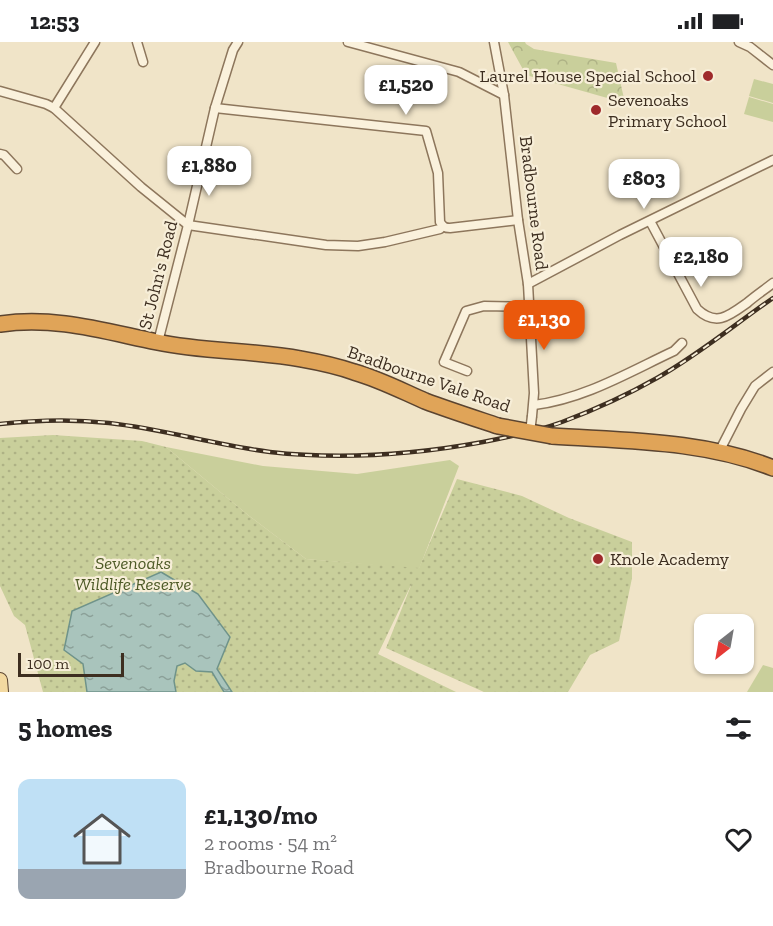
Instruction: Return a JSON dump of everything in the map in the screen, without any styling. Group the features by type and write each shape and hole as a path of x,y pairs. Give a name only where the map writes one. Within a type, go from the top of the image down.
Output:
{"highway":[{"name":"Bradbourne Vale Road","path":"0,324 15,321 49,321 158,342 302,359 355,372 498,426 552,436 675,445 719,452 773,468"}],"main road":[{"path":"0,680 1,692"}],"street":[{"path":"54,108 95,42"},
{"path":"137,42 143,62"},
{"name":"St John's Road","path":"158,342 215,108 233,50 238,42"},
{"path":"348,42 459,72 504,95"},
{"name":"Bradbourne Road","path":"494,42 504,95 518,220 528,284 534,405 530,432"},
{"path":"739,42 750,47 773,65"},
{"path":"0,91 54,108 141,187 188,225 326,244 358,246 440,229 442,226"},
{"path":"215,108 426,131 438,173 442,226 450,228 518,220"},
{"path":"0,154 4,155 17,169"},
{"path":"528,284 620,235 773,160"},
{"path":"650,221 697,309 708,317 729,316 773,283"},
{"path":"467,370 444,362 466,311 484,306 529,307"},
{"path":"534,405 551,403 589,391 674,351 682,343"},
{"path":"719,452 755,386 773,372"}],"green space":[{"path":"508,42 525,42 534,49 616,63 625,103 526,75"},
{"path":"754,79 773,84 773,103 749,96"},
{"path":"749,97 773,104 773,122 744,114"},
{"name":"Sevenoaks Wildlife Reserve","path":"53,435 142,441 166,447 248,515 306,559 419,568 457,479 522,496 569,518 632,542 632,578 619,641 590,655 568,692 484,692 386,648 412,583 378,654 456,692 43,692 25,625 14,616 0,586 0,438"},
{"path":"166,447 263,466 357,474 450,460 459,466 419,569 306,559 248,515"},
{"path":"763,665 773,668 773,692 747,692"}],"water":[{"path":"161,572 198,594 230,637 217,669 232,692 224,692 212,672 196,671 185,663 177,666 174,681 176,692 87,692 83,664 64,650 72,611"}],"railway":[{"path":"0,424 54,420 109,423 250,449 324,456 377,455 456,446 543,428 610,402 672,369 773,298"}],"place":[{"name":"Laurel House Special School","path":"708,76"},
{"name":"Sevenoaks Primary School","path":"596,110"},
{"name":"Knole Academy","path":"598,559"}]}
